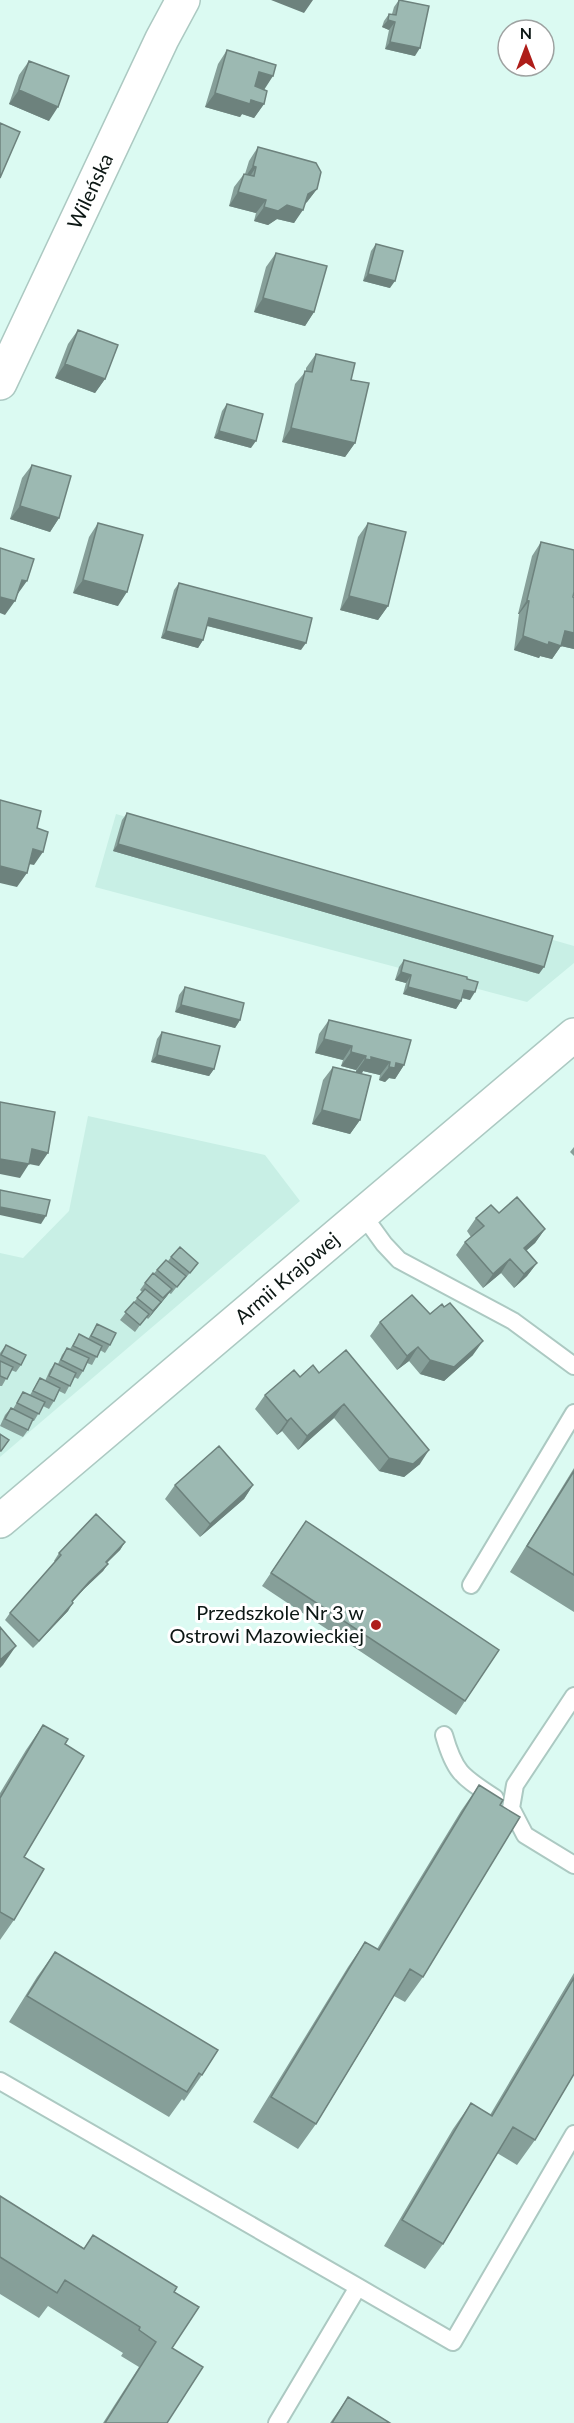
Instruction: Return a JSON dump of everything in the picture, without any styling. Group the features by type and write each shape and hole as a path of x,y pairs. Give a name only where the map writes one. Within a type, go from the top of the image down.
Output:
{"main road":[{"name":"Wileńska","path":"0,383 162,39 183,0"},
{"name":"Armii Krajowej","path":"0,1521 574,1035"}],"lane":[{"path":"363,1215 399,1260 513,1321 574,1366"},
{"path":"471,1585 574,1413"},
{"path":"511,1808 515,1785 574,1696"},
{"path":"444,1735 450,1757 461,1776 511,1808 525,1835 574,1865"},
{"path":"0,2081 453,2342 574,2134"},
{"path":"277,2423 358,2287"}],"shaded area":[{"path":"116,814 574,946 574,963 527,1002 95,887"},
{"path":"88,1116 265,1155 300,1201 0,1457 0,1253 23,1258 69,1211"}],"building":[{"path":"399,0 429,6 420,48 390,42 395,22 388,20 389,14 396,15"},
{"path":"227,50 276,65 273,76 259,72 255,86 267,91 264,104 251,100 250,104 215,93"},
{"path":"29,61 69,76 58,107 19,90"},
{"path":"0,123 20,132 0,178"},
{"path":"258,147 316,163 321,172 317,189 308,194 303,210 287,205 278,211 264,207 266,200 238,192 244,174 254,176 256,167 253,166"},
{"path":"376,244 403,251 395,281 368,274"},
{"path":"276,253 327,266 314,312 263,298"},
{"path":"78,330 118,345 105,379 65,364"},
{"path":"316,354 355,363 351,380 369,383 355,443 291,428 305,371 312,372"},
{"path":"227,404 263,414 256,441 219,431"},
{"path":"32,465 71,476 59,518 20,506"},
{"path":"98,523 143,535 127,592 83,580"},
{"path":"368,523 406,532 388,606 349,596"},
{"path":"541,542 574,550 574,633 565,631 561,646 549,642 548,645 523,636 529,601 527,600"},
{"path":"0,548 34,559 27,581 22,580 15,601 0,597"},
{"path":"179,583 312,618 306,643 209,618 203,640 166,631"},
{"path":"0,800 41,811 37,828 48,832 43,852 33,849 27,873 0,866"},
{"path":"127,813 553,936 544,967 118,844"},
{"path":"404,960 467,977 467,979 478,982 475,992 464,990 461,1001 408,987 411,975 401,972"},
{"path":"185,987 244,1003 240,1020 181,1005"},
{"path":"329,1020 411,1040 404,1065 396,1063 395,1068 389,1067 390,1062 371,1057 371,1060 365,1059 366,1056 351,1052 352,1046 324,1039"},
{"path":"162,1032 220,1046 214,1069 157,1055"},
{"path":"333,1067 371,1076 360,1120 322,1110"},
{"path":"0,1102 55,1112 48,1153 32,1149 29,1164 0,1159"},
{"path":"0,1190 50,1200 46,1216 0,1207"},
{"path":"517,1197 545,1229 524,1248 537,1263 524,1274 510,1259 493,1274 465,1242 484,1226 476,1218 491,1205 499,1213"},
{"path":"180,1247 198,1263 190,1273 171,1257"},
{"path":"166,1260 186,1276 177,1287 157,1270"},
{"path":"153,1273 172,1289 163,1298 145,1283"},
{"path":"145,1289 161,1302 153,1311 137,1298"},
{"path":"412,1295 430,1314 442,1304 444,1307 450,1303 483,1341 454,1367 430,1360 418,1347 407,1356 380,1322"},
{"path":"134,1302 149,1314 140,1325 125,1312"},
{"path":"97,1324 116,1333 110,1345 91,1336"},
{"path":"79,1334 102,1346 97,1357 73,1346"},
{"path":"6,1345 26,1355 21,1365 1,1355"},
{"path":"67,1348 89,1358 83,1371 61,1360"},
{"path":"346,1350 429,1450 413,1464 389,1458 344,1404 307,1436 291,1418 287,1421 265,1395 294,1370 300,1377 313,1365 319,1373"},
{"path":"0,1361 13,1367 7,1379 0,1376"},
{"path":"55,1363 76,1373 70,1386 49,1376"},
{"path":"40,1378 60,1388 54,1401 33,1391"},
{"path":"23,1392 45,1402 39,1414 17,1403"},
{"path":"11,1408 33,1419 28,1430 5,1419"},
{"path":"0,1434 9,1440 1,1451 0,1451"},
{"path":"219,1446 253,1485 210,1524 175,1485"},
{"path":"574,1471 574,1575 527,1546"},
{"path":"96,1514 125,1542 39,1641 10,1613 61,1555 59,1553"},
{"name":"Przedszkole Nr 3 w Ostrowi Mazowieckiej","path":"306,1521 499,1650 465,1701 271,1573"},
{"path":"0,1627 16,1646 0,1660"},
{"path":"43,1725 68,1739 65,1744 84,1756 24,1857 44,1869 14,1920 0,1912 0,1798"},
{"path":"479,1785 503,1800 500,1805 520,1817 423,1977 410,1969 316,2124 271,2097 365,1942 379,1950"},
{"path":"55,1952 218,2050 202,2075 199,2073 187,2092 27,1996"},
{"path":"574,1978 574,2074 535,2140 513,2127 443,2244 402,2220 471,2103 492,2116"},
{"path":"0,2196 84,2249 93,2235 177,2287 174,2292 199,2307 172,2348 203,2367 167,2423 105,2423 156,2342 139,2330 140,2327 65,2280 57,2293 0,2257"},
{"path":"348,2397 390,2423 332,2423"}],"place":[{"name":"Przedszkole Nr 3 w Ostrowi Mazowieckiej","path":"376,1625"}]}
